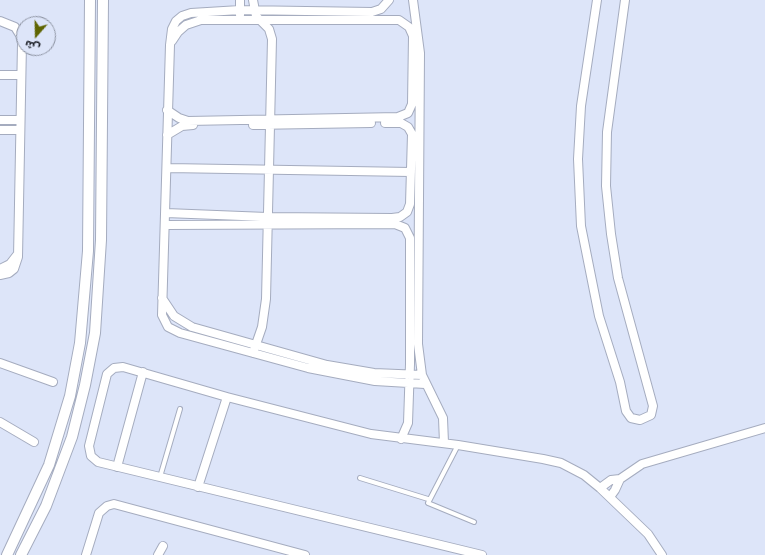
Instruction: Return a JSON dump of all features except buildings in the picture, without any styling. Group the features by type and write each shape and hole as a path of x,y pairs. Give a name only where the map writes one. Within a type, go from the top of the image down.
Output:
{"street":[{"path":"6,555 48,465 68,402 75,375 80,343 88,251 90,0"},
{"path":"22,555 46,506 72,437 85,385 95,333 101,240 103,0"},
{"path":"240,0 240,19"},
{"path":"253,0 253,10 258,20 269,29 272,38 265,308 254,349"},
{"path":"389,0 381,9 372,12 253,10 198,12 182,16 174,24 170,45 167,110 168,168 162,315 168,327 174,330 254,349 358,379 410,379 422,375"},
{"path":"414,0 420,53 418,331 422,375 425,384 441,412 444,430 444,443"},
{"path":"597,0 581,106 578,159 582,226 599,316 620,382 626,411 631,418 640,420 648,418 653,411 653,406 618,278 611,234 606,186 607,132 625,0"},
{"path":"167,135 176,128 187,125 398,117 405,115 410,110 412,104 413,36 406,24 395,19 201,20 190,23 178,32 170,45"},
{"path":"0,21 12,25 16,29"},
{"path":"0,25 7,28 16,38"},
{"path":"0,275 9,273 14,269 18,260 19,251 21,56"},
{"path":"0,75 21,75"},
{"path":"166,225 400,217 407,212 410,204 412,134 408,127 401,123 188,121 179,118 167,110"},
{"path":"0,120 20,120"},
{"path":"0,130 20,130"},
{"path":"168,168 411,172"},
{"path":"166,213 267,221 395,224 405,228 410,238 410,379 408,423 401,439"},
{"path":"0,269 10,264 19,251"},
{"path":"162,297 170,311 182,322 254,349"},
{"path":"0,363 53,382"},
{"path":"482,555 98,462 92,458 89,453 89,446 106,377 111,370 117,367 142,372 227,397 371,434 458,445 552,461 577,471 600,488 648,534 662,555"},
{"path":"117,467 142,372"},
{"path":"410,379 425,384"},
{"path":"198,487 227,397"},
{"path":"0,422 34,442"},
{"path":"610,497 620,479 636,467 648,462 765,428"},
{"path":"600,488 611,480 620,479"},
{"path":"86,555 99,512 107,506 114,504 306,555"},
{"path":"158,555 163,546"}],"lane":[{"path":"160,477 180,409"},
{"path":"458,445 428,499 430,505 474,522"},
{"path":"360,478 428,499"}]}
